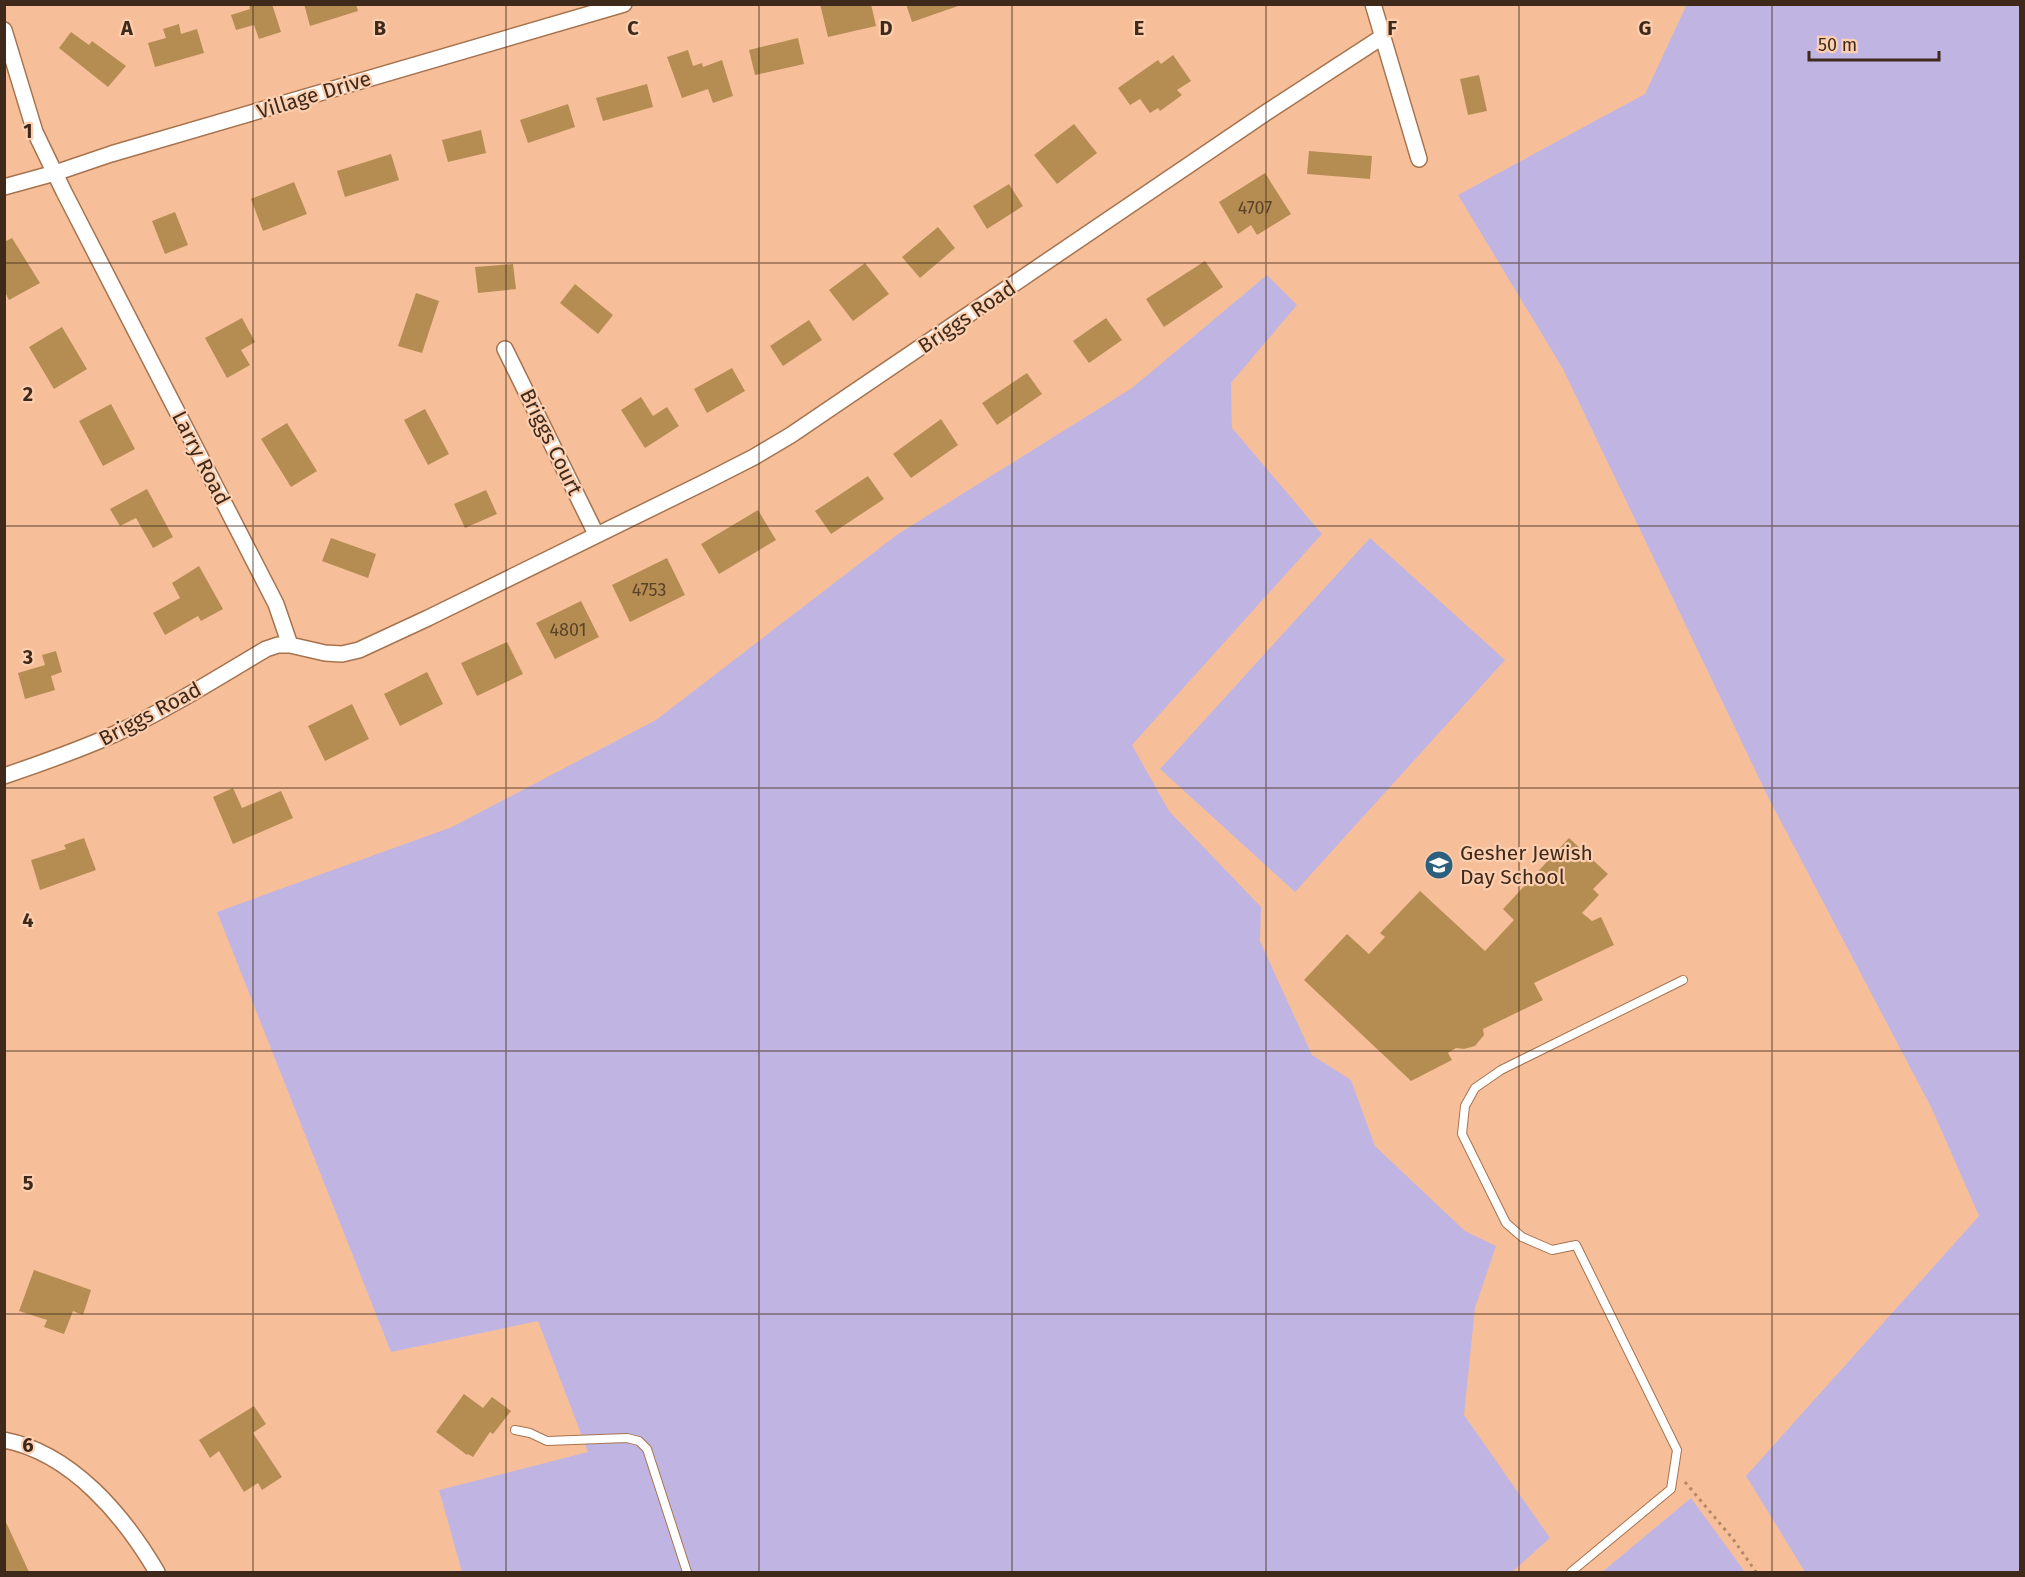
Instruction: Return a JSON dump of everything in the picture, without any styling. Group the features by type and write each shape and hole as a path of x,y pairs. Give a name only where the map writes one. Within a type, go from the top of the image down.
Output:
{"street":[{"name":"Village Drive","path":"4,187 624,4"},
{"path":"1373,4 1419,159"},
{"name":"Larry Road","path":"4,30 35,132 276,604 290,645"},
{"name":"Briggs Road","path":"4,776 89,746 119,732 159,712 266,649 278,645 290,645 325,653 342,654 359,650 754,457 792,435 1267,112 1382,37"},
{"name":"Briggs Court","path":"505,349 596,534"},
{"path":"4,1440 44,1454 83,1481 115,1514 158,1572"}],"lane":[{"path":"1571,1572 1671,1489 1677,1450 1576,1245 1552,1250 1522,1237 1506,1223 1462,1134 1465,1106 1475,1088 1501,1070 1683,980"},
{"path":"515,1430 530,1433 547,1441 627,1438 639,1441 647,1449 687,1572"}],"path":[{"path":"1674,1470 1733,1539 1756,1572"}],"shaded area":[{"path":"1687,4 2020,5 2020,1572 1805,1572 1746,1476 1979,1216 1932,1109 1769,799 1563,369 1458,195 1645,94"},
{"path":"1267,275 1297,305 1231,383 1232,428 1322,534 1132,745 1169,811 1261,907 1260,941 1312,1055 1351,1080 1375,1146 1465,1231 1496,1246 1475,1308 1464,1415 1550,1538 1512,1572 462,1572 439,1490 588,1452 538,1321 391,1352 217,912 452,827 656,720 898,534 1132,388"},
{"path":"1370,538 1505,660 1295,892 1160,769"},
{"path":"1691,1498 1745,1572 1602,1572"}],"building":[{"path":"249,4 272,4 281,32 259,39 254,25 236,30 231,15 250,9"},
{"path":"304,4 356,4 358,11 310,26"},
{"path":"820,4 871,4 876,26 828,37"},
{"path":"906,4 961,4 961,5 912,22"},
{"path":"179,24 181,34 197,29 204,53 155,67 148,43 166,38 163,29"},
{"path":"71,32 89,45 92,41 126,66 108,87 59,48"},
{"path":"798,38 804,64 755,75 749,50"},
{"path":"688,50 693,66 702,63 703,67 722,60 733,96 713,103 708,89 682,98 667,57"},
{"path":"1173,55 1191,81 1177,90 1182,95 1160,111 1158,108 1150,113 1140,99 1130,105 1118,88 1158,60 1161,64"},
{"path":"1479,75 1487,111 1468,115 1460,79"},
{"path":"647,84 653,107 603,121 596,98"},
{"path":"568,104 575,127 528,143 520,120"},
{"path":"1074,124 1097,153 1057,184 1034,155"},
{"path":"481,130 486,153 448,162 442,140"},
{"path":"1309,151 1372,156 1370,179 1307,174"},
{"path":"391,154 399,180 345,197 337,171"},
{"path":"1265,173 1291,214 1257,235 1251,225 1238,234 1219,202"},
{"path":"294,182 307,214 263,231 251,199"},
{"path":"1009,184 1023,206 987,229 973,206"},
{"path":"175,212 188,245 165,254 152,221"},
{"path":"938,227 955,248 920,278 902,257"},
{"path":"12,238 40,283 9,300 4,290 4,242"},
{"path":"1205,261 1223,287 1164,327 1146,299"},
{"path":"865,263 889,294 853,321 829,290"},
{"path":"513,264 516,289 478,293 475,267"},
{"path":"575,284 613,315 598,334 560,303"},
{"path":"416,293 439,301 422,353 398,346"},
{"path":"242,318 255,342 241,350 250,365 227,378 205,338"},
{"path":"1106,318 1122,340 1089,363 1073,341"},
{"path":"809,320 822,340 783,366 770,346"},
{"path":"62,327 87,369 54,389 29,347"},
{"path":"732,368 745,391 707,413 694,389"},
{"path":"1027,373 1042,394 997,425 982,403"},
{"path":"641,397 653,416 667,407 679,426 645,448 621,410"},
{"path":"111,404 135,449 103,466 79,421"},
{"path":"425,409 449,454 428,465 404,420"},
{"path":"941,419 958,445 911,478 893,454"},
{"path":"287,423 317,471 291,487 261,439"},
{"path":"868,476 884,499 831,534 815,511"},
{"path":"147,489 173,537 153,548 136,518 120,526 110,509"},
{"path":"486,490 497,514 465,528 454,504"},
{"path":"758,510 776,540 719,574 701,544"},
{"path":"331,538 376,554 368,578 322,561"},
{"path":"667,558 685,595 630,622 612,585"},
{"path":"199,566 223,609 201,621 198,616 165,635 153,613 180,598 172,583"},
{"path":"581,601 599,637 555,659 536,623"},
{"path":"507,642 523,674 477,696 461,663"},
{"path":"56,651 62,672 51,676 55,690 25,699 18,673 45,665 42,655"},
{"path":"427,672 443,704 400,726 384,694"},
{"path":"352,704 369,739 325,761 308,726"},
{"path":"233,788 242,808 281,791 293,818 233,844 213,797"},
{"path":"84,838 96,870 40,890 31,860 66,849 64,845"},
{"path":"1569,838 1608,874 1593,889 1599,895 1582,913 1592,921 1601,917 1614,945 1534,983 1543,1000 1483,1029 1484,1035 1475,1046 1464,1049 1456,1048 1448,1053 1452,1060 1411,1081 1304,980 1347,934 1369,954 1385,937 1380,933 1420,891 1485,951 1514,920 1503,909"},
{"path":"34,1270 91,1290 83,1315 73,1311 64,1334 44,1327 47,1320 19,1311"},
{"path":"464,1394 483,1408 492,1397 511,1411 493,1434 490,1432 473,1457 436,1432"},
{"path":"254,1406 266,1424 253,1433 282,1477 262,1490 258,1483 244,1492 219,1451 210,1458 199,1440"},
{"path":"4,1518 29,1572 4,1572"}],"place":[{"name":"Gesher Jewish Day School","path":"1439,865"}]}
